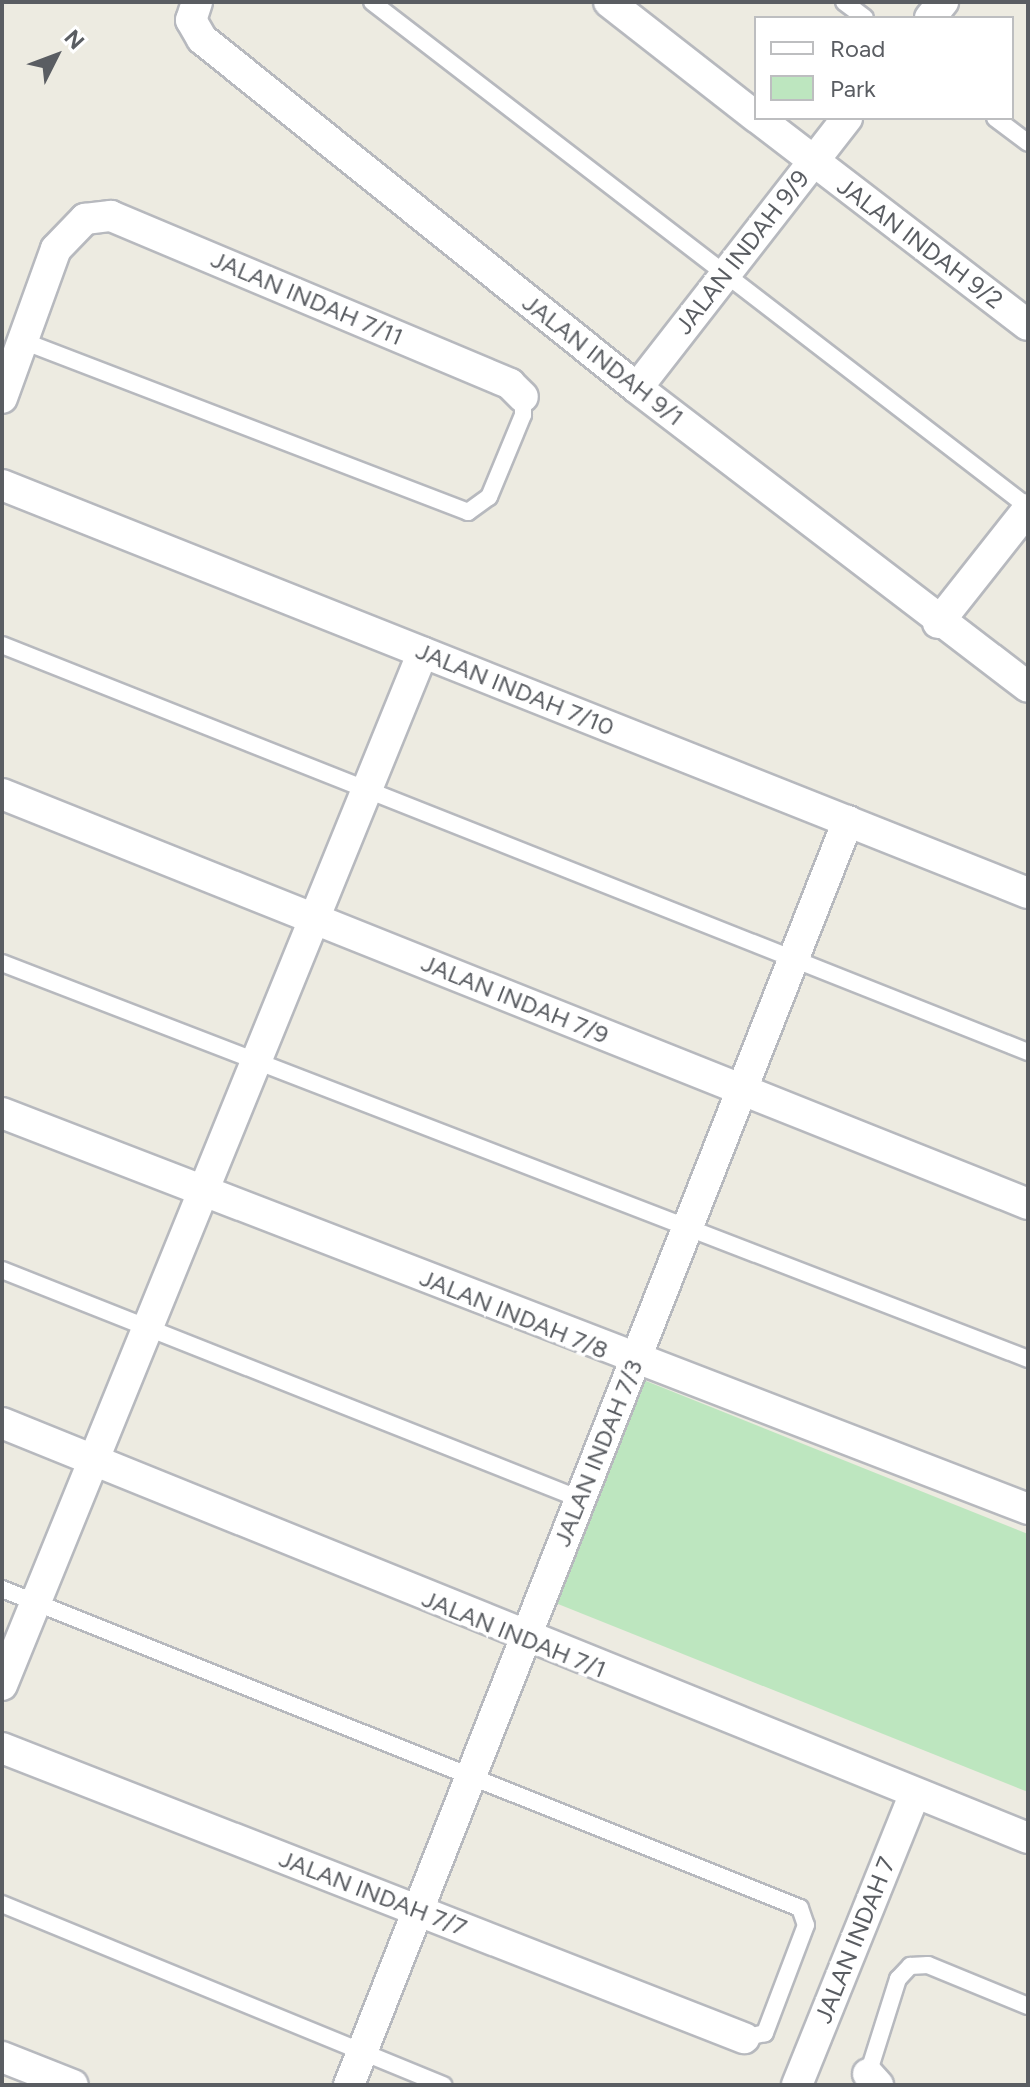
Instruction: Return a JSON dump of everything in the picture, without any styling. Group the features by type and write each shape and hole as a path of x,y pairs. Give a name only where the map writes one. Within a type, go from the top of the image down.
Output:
{"street":[{"name":"JALAN INDAH 9/2","path":"609,2 754,115"},
{"name":"JALAN INDAH 9/1","path":"194,11 202,39 637,388 938,623 1028,687"},
{"name":"JALAN INDAH 9/2","path":"761,120 1028,325"},
{"name":"JALAN INDAH 9/9","path":"637,388 845,120"},
{"name":"JALAN INDAH 7/11","path":"23,341 56,249 85,219 111,216 510,384 523,397"},
{"path":"2,398 23,341"},
{"name":"JALAN INDAH 7/10","path":"2,485 1028,893"},
{"path":"938,623 1028,508"},
{"path":"2,1685 423,652"},
{"name":"JALAN INDAH 7/9","path":"2,794 1028,1204"},
{"name":"JALAN INDAH 7/3","path":"349,2085 848,821"},
{"name":"JALAN INDAH 7/8","path":"2,1113 634,1362 1028,1509"},
{"name":"JALAN INDAH 7/1","path":"2,1423 525,1639 1028,1838"},
{"name":"JALAN INDAH 7/7","path":"2,1748 744,2038"},
{"name":"JALAN INDAH 7","path":"797,2085 914,1795"},
{"path":"2,2057 73,2085"}],"lane":[{"path":"372,2 1028,508"},
{"path":"844,2 862,16"},
{"path":"998,120 1028,143"},
{"path":"23,341 468,512 489,497 523,415 523,397"},
{"path":"2,645 1028,1052"},
{"path":"2,963 1028,1359"},
{"path":"2,1270 149,1325 580,1499"},
{"path":"2,1589 800,1908 806,1925 765,2033 744,2038"},
{"path":"2,1904 443,2085"},
{"path":"873,2080 893,1992 910,1966 928,1965 1028,2006"}],"green space":[{"path":"641,1379 1028,1534 1028,1792 553,1602"}]}
